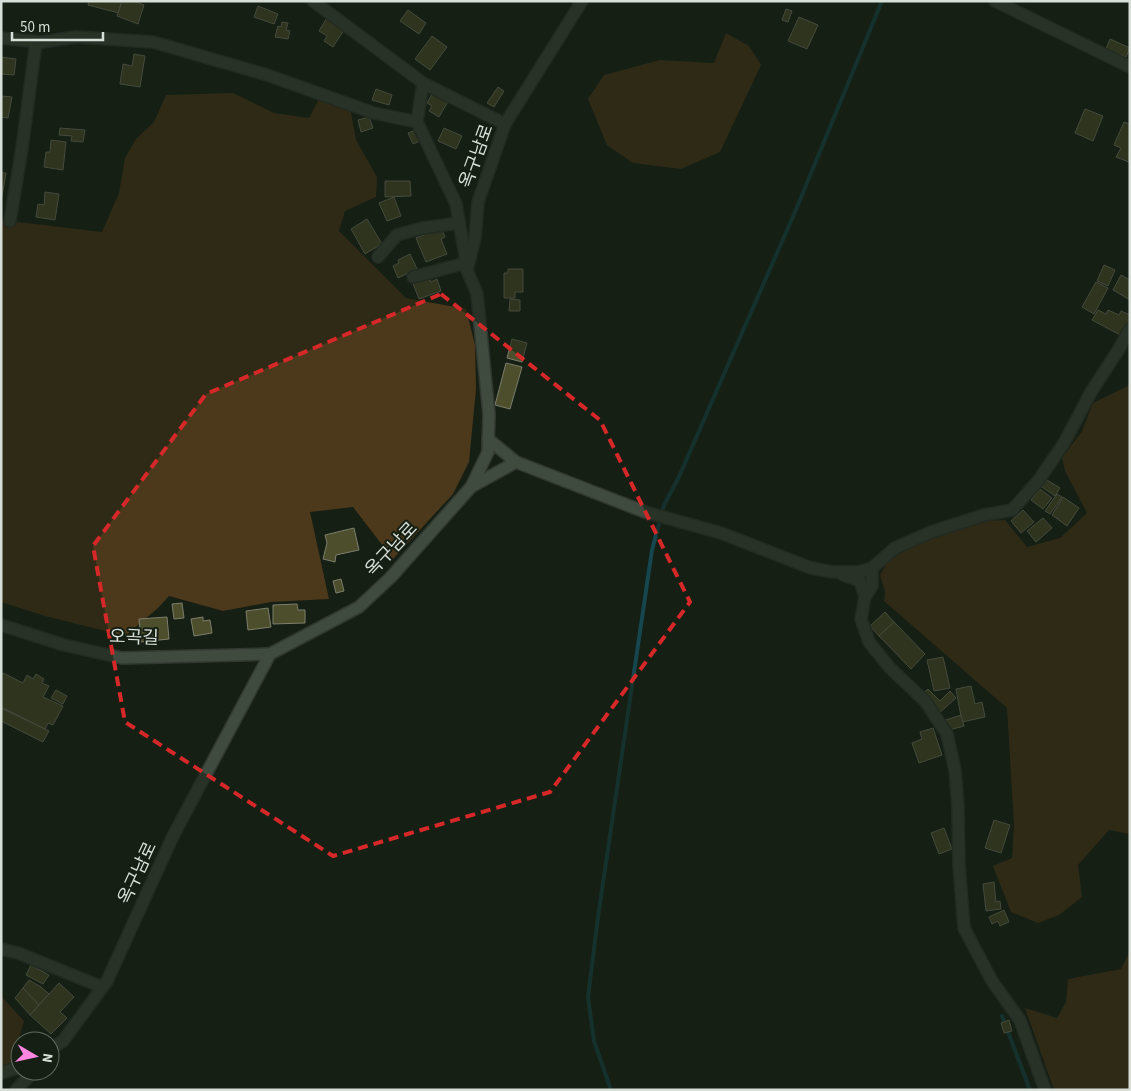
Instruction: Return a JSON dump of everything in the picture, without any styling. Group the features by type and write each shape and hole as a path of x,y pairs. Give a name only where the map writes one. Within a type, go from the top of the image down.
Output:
{"street":[{"path":"313,1 423,83 505,124"},
{"name":"옥구남로","path":"60,1043 107,981 173,836 270,654 359,607 392,577 472,487 488,452 489,414 477,294 467,267 476,238 478,202 505,124 582,1"},
{"path":"995,1 1130,67"},
{"path":"1,38 36,42 76,37 153,42 267,75 374,113 417,122"},
{"path":"10,221 36,42"},
{"path":"413,277 467,267 456,204 417,122 423,83"},
{"path":"378,257 397,235 422,228 459,223"},
{"path":"833,572 858,572 872,568 894,548 931,532 984,515 1012,510 1038,481 1064,443 1090,392 1130,329"},
{"path":"488,439 516,462 645,512 721,533 811,568 833,572 860,581 865,597"},
{"path":"472,487 516,462"},
{"path":"872,568 872,586 865,597 862,619 869,642 890,668 925,701 947,734 955,770 958,808 959,873 964,928 992,980 1020,1020 1045,1090"},
{"name":"오곡길","path":"1,625 64,645 122,658 270,654"},
{"path":"1,948 102,987"},
{"path":"60,1044 63,1041"}],"highlighted area":[{"path":"441,294 600,420 690,602 550,792 333,856 125,722 93,546 206,394"}],"shaded area":[{"path":"726,33 749,46 761,65 720,152 681,169 633,163 607,145 588,99 604,75 660,60 714,63"},
{"path":"233,93 274,113 309,118 319,99 351,112 356,140 377,177 376,197 345,211 339,231 406,298 466,309 475,345 476,389 469,462 453,494 393,559 353,507 310,512 329,599 271,602 223,611 169,596 125,636 45,616 1,602 1,220 102,232 119,193 125,158 136,139 154,122 166,95"},
{"path":"1130,385 1130,834 1109,830 1078,865 1082,897 1059,915 1038,923 1011,912 993,866 1012,858 1014,825 1007,708 884,601 885,592 880,575 892,554 930,539 986,521 1005,520 1027,547 1060,538 1087,513 1065,471 1062,458 1082,431 1093,403"},
{"path":"1130,951 1130,1090 1054,1090 1025,1008 1057,1018 1066,1002 1068,979 1121,969"},
{"path":"1,996 24,1021 21,1031 10,1031 10,1070 9,1073 1,1077"}],"building":[{"path":"89,1 122,1 119,13 88,5"},
{"path":"122,1 133,1 144,5 138,24 117,16"},
{"path":"258,6 278,14 274,24 254,17"},
{"path":"786,9 792,11 788,22 782,20"},
{"path":"408,10 426,23 419,34 400,21"},
{"path":"328,16 346,27 333,47 324,41 327,36 319,31"},
{"path":"799,17 818,25 807,49 788,41"},
{"path":"282,22 288,23 286,30 290,31 288,39 275,37 278,26 281,27"},
{"path":"432,36 447,47 430,70 415,59"},
{"path":"1110,39 1130,48 1126,57 1106,49"},
{"path":"134,54 145,56 140,87 120,84 123,64 132,66"},
{"path":"1,57 16,59 14,75 1,74"},
{"path":"498,87 504,91 494,107 487,103"},
{"path":"376,89 392,95 389,105 372,100"},
{"path":"435,89 450,98 439,117 429,111 432,106 427,103"},
{"path":"1,96 12,97 8,118 1,117"},
{"path":"1085,109 1103,116 1093,141 1075,133"},
{"path":"369,117 373,128 361,132 358,120"},
{"path":"1124,122 1130,124 1129,162 1116,157 1121,148 1114,145"},
{"path":"60,128 85,130 83,142 71,141 72,136 59,135"},
{"path":"444,128 462,136 456,149 438,141"},
{"path":"416,130 420,141 413,144 408,133"},
{"path":"51,140 66,142 63,170 44,167 46,152 50,152"},
{"path":"1,173 6,173 1,202"},
{"path":"385,181 410,181 411,196 385,197"},
{"path":"45,192 59,194 55,220 36,217 38,204 44,205"},
{"path":"394,197 401,216 387,221 379,203"},
{"path":"367,219 382,244 365,254 351,229"},
{"path":"441,228 445,237 441,239 447,254 426,262 416,238"},
{"path":"410,254 417,269 398,278 393,266 399,263 398,260"},
{"path":"1104,265 1115,270 1108,286 1097,281"},
{"path":"508,269 523,269 523,292 515,292 515,298 504,298 504,273 508,273"},
{"path":"428,275 431,282 437,279 441,291 419,299 412,281"},
{"path":"1121,275 1130,280 1130,300 1113,290"},
{"path":"1096,282 1108,288 1094,314 1082,307"},
{"path":"510,299 520,300 520,311 509,311"},
{"path":"1098,310 1106,314 1108,310 1119,315 1121,311 1130,315 1130,322 1122,336 1092,320"},
{"path":"512,339 527,343 522,362 507,358"},
{"path":"506,363 522,367 510,409 495,405"},
{"path":"1047,480 1060,488 1055,496 1042,487"},
{"path":"1040,489 1052,498 1043,509 1031,500"},
{"path":"1057,494 1062,497 1050,514 1045,511"},
{"path":"1063,497 1079,508 1067,526 1052,515"},
{"path":"1023,510 1034,522 1021,533 1011,521"},
{"path":"1043,518 1052,528 1036,542 1027,531"},
{"path":"354,528 359,550 336,555 335,562 323,559 327,543 325,535"},
{"path":"341,579 344,591 336,593 333,581"},
{"path":"182,603 184,618 174,619 172,604"},
{"path":"297,604 298,610 305,610 305,623 273,624 273,605"},
{"path":"268,608 271,627 248,630 246,611"},
{"path":"885,612 894,622 879,636 870,626"},
{"path":"167,617 169,639 141,642 139,619"},
{"path":"203,617 203,621 210,620 212,633 194,636 191,619"},
{"path":"894,622 925,654 911,669 879,636"},
{"path":"943,657 950,688 934,691 927,660"},
{"path":"3,673 23,683 27,675 33,679 36,674 44,679 42,683 49,686 43,697 63,706 53,725 48,723 45,729 1,707 1,676"},
{"path":"971,686 975,704 982,702 985,717 962,722 956,689"},
{"path":"928,689 940,701 950,691 956,698 939,713 922,694"},
{"path":"56,690 67,696 63,704 51,698"},
{"path":"1,708 49,731 43,742 1,721"},
{"path":"961,715 964,726 949,730 946,720"},
{"path":"933,728 942,755 919,763 912,743 922,739 920,732"},
{"path":"994,820 1010,825 1001,853 985,848"},
{"path":"944,828 952,849 939,854 931,833"},
{"path":"994,882 996,902 1000,901 1001,909 986,911 983,884"},
{"path":"1004,910 1009,922 1000,926 998,921 992,924 989,917"},
{"path":"31,965 49,975 43,984 26,975"},
{"path":"29,980 49,994 39,1005 23,988"},
{"path":"59,983 74,997 60,1012 67,1018 54,1031 48,1031 30,1015"},
{"path":"23,988 39,1005 30,1015 15,998"},
{"path":"1009,1020 1012,1031 1004,1033 1001,1023"}],"waterway":[{"path":"611,1090 594,1041 588,997 652,550 664,505 678,479 795,212 882,1"},
{"path":"1002,1016 1030,1090"}]}
